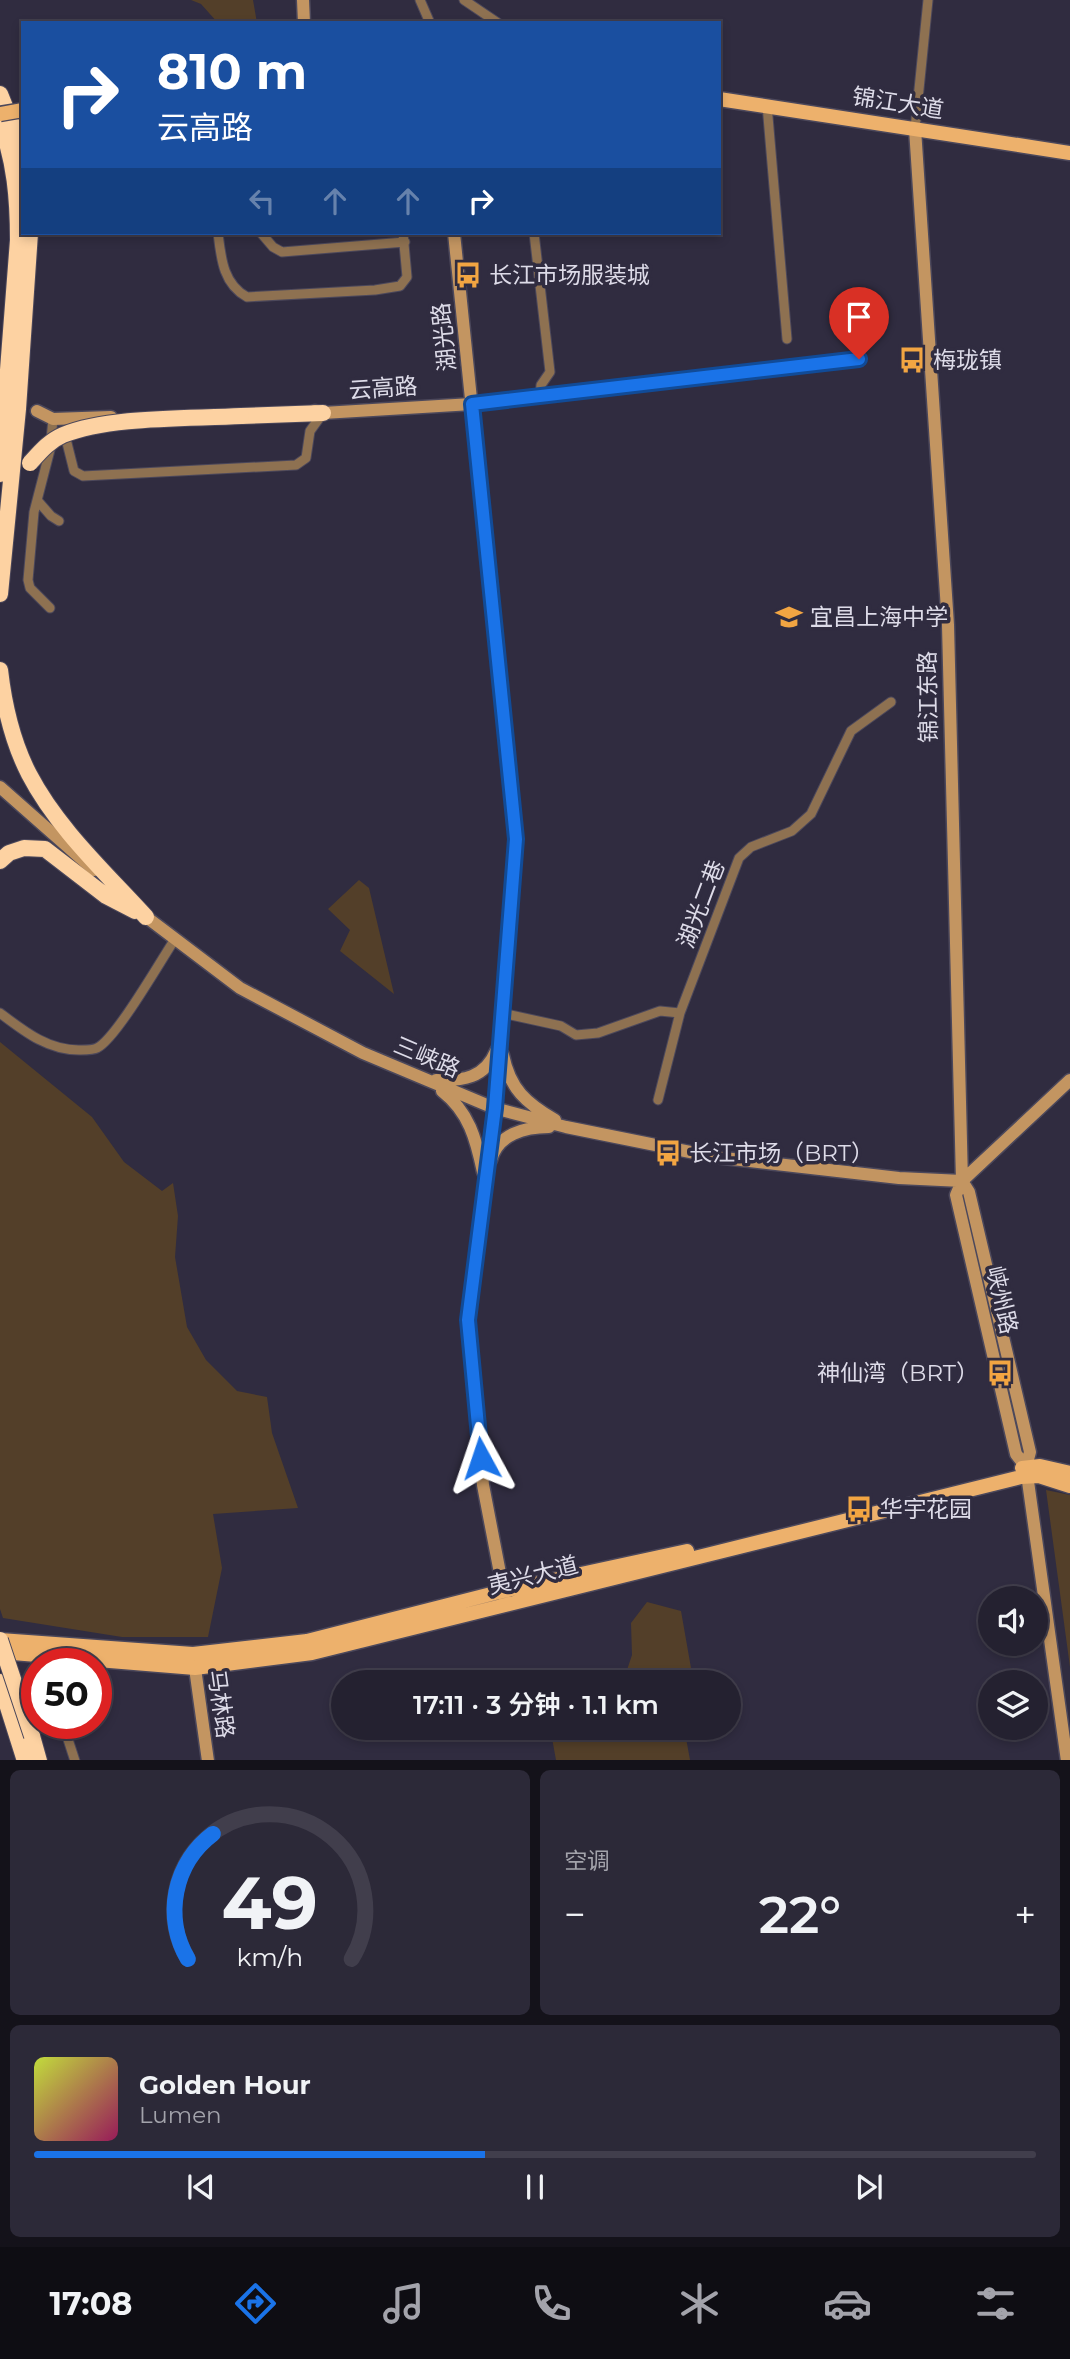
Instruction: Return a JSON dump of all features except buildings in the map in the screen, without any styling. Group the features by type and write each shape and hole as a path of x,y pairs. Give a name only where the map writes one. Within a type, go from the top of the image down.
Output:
{"highway":[{"path":"0,94 21,154"},
{"path":"0,123 12,165 18,206 19,240 0,474"},
{"path":"0,594 30,235"},
{"path":"0,352 13,319"},
{"path":"8,516 21,478 30,463 45,446 61,436 85,428 112,424 323,413"},
{"path":"0,670 11,727 30,777 75,839 146,917"},
{"path":"0,861 9,853 24,848 45,849 106,896 146,917"},
{"path":"0,1640 21,1721"},
{"path":"0,1682 21,1728"},
{"path":"25,1739 25,1760"},
{"path":"26,1739 39,1760"}],"main road":[{"path":"303,0 304,21"},
{"name":"锦江大道","path":"721,99 1070,153"},
{"path":"0,114 21,110"},
{"name":"锦江东路","path":"915,129 948,625 962,1181"},
{"name":"湖光路","path":"454,235 516,839 495,1108 468,1320 483,1485 504,1598"},
{"name":"云高路","path":"37,411 53,419 303,409 323,413 472,404 859,359"},
{"name":"三峡路","path":"0,787 146,917 240,988 363,1053 495,1108 566,1126 715,1157 899,1178 962,1181"},
{"path":"428,1080 454,1081 476,1075 491,1063 500,1041"},
{"path":"500,1041 506,1072 518,1093 536,1108 566,1126"},
{"path":"428,1080 453,1100 468,1119 477,1143 485,1182"},
{"path":"962,1181 1070,1080"},
{"path":"485,1182 493,1153 508,1135 531,1127 566,1126"},
{"name":"峡州路","path":"962,1181 969,1192 1030,1452 1027,1472 1067,1760"},
{"name":"夷兴大道","path":"112,1660 194,1661 307,1641 504,1598 687,1550 1027,1472 1040,1466 1070,1473"},
{"name":"夷兴大道","path":"1027,1472 1070,1486"},
{"name":"夷兴大道","path":"0,1640 194,1661"},
{"name":"夷兴大道","path":"0,1652 21,1655"},
{"name":"马林路","path":"194,1661 208,1760"}],"street":[{"path":"420,0 429,21"},
{"path":"464,0 495,21"},
{"path":"915,129 928,0"},
{"path":"767,105 787,339"},
{"path":"218,235 225,275 236,291 247,297 375,290 400,286 407,277 404,238 282,252 273,247 263,235"},
{"path":"534,235 550,372 541,385 540,396"},
{"path":"67,443 74,471 83,476 296,465 306,458 310,431 323,413"},
{"path":"50,608 30,588 28,580 34,512 50,450 53,419"},
{"path":"37,500 59,521"},
{"name":"湖光二巷","path":"658,1100 680,1013 739,858 751,847 792,831 811,814 851,730 891,702"},
{"path":"0,1013 40,1041 66,1050 95,1050 105,1042 121,1021 175,939"},
{"path":"502,1013 561,1027 576,1035 598,1032 660,1011 680,1013"},
{"path":"69,1739 75,1760"}],"shaded area":[{"path":"191,0 253,0 257,21 216,21 201,4"},
{"path":"359,880 369,888 394,994 340,951 350,930 328,909"},
{"path":"0,1042 92,1117 124,1162 162,1191 173,1183 178,1216 175,1257 187,1327 206,1360 237,1391 267,1397 272,1433 298,1508 213,1514 222,1568 208,1637 122,1637 3,1618 0,1609"},
{"path":"1046,1490 1070,1495 1070,1667"},
{"path":"647,1602 681,1611 690,1670 627,1670 632,1655 631,1623"},
{"path":"552,1740 686,1740 690,1760 556,1760"}],"place":[{"name":"长江市场服装城","path":"468,275"},
{"name":"梅珑镇","path":"912,360"},
{"name":"宜昌上海中学","path":"789,617"},
{"name":"长江市场（BRT）","path":"668,1153"},
{"name":"神仙湾（BRT）","path":"1000,1373"},
{"name":"华宇花园","path":"859,1509"}],"route":[{"path":"481,1458 468,1320 495,1108 516,839 472,404 859,359"}]}
